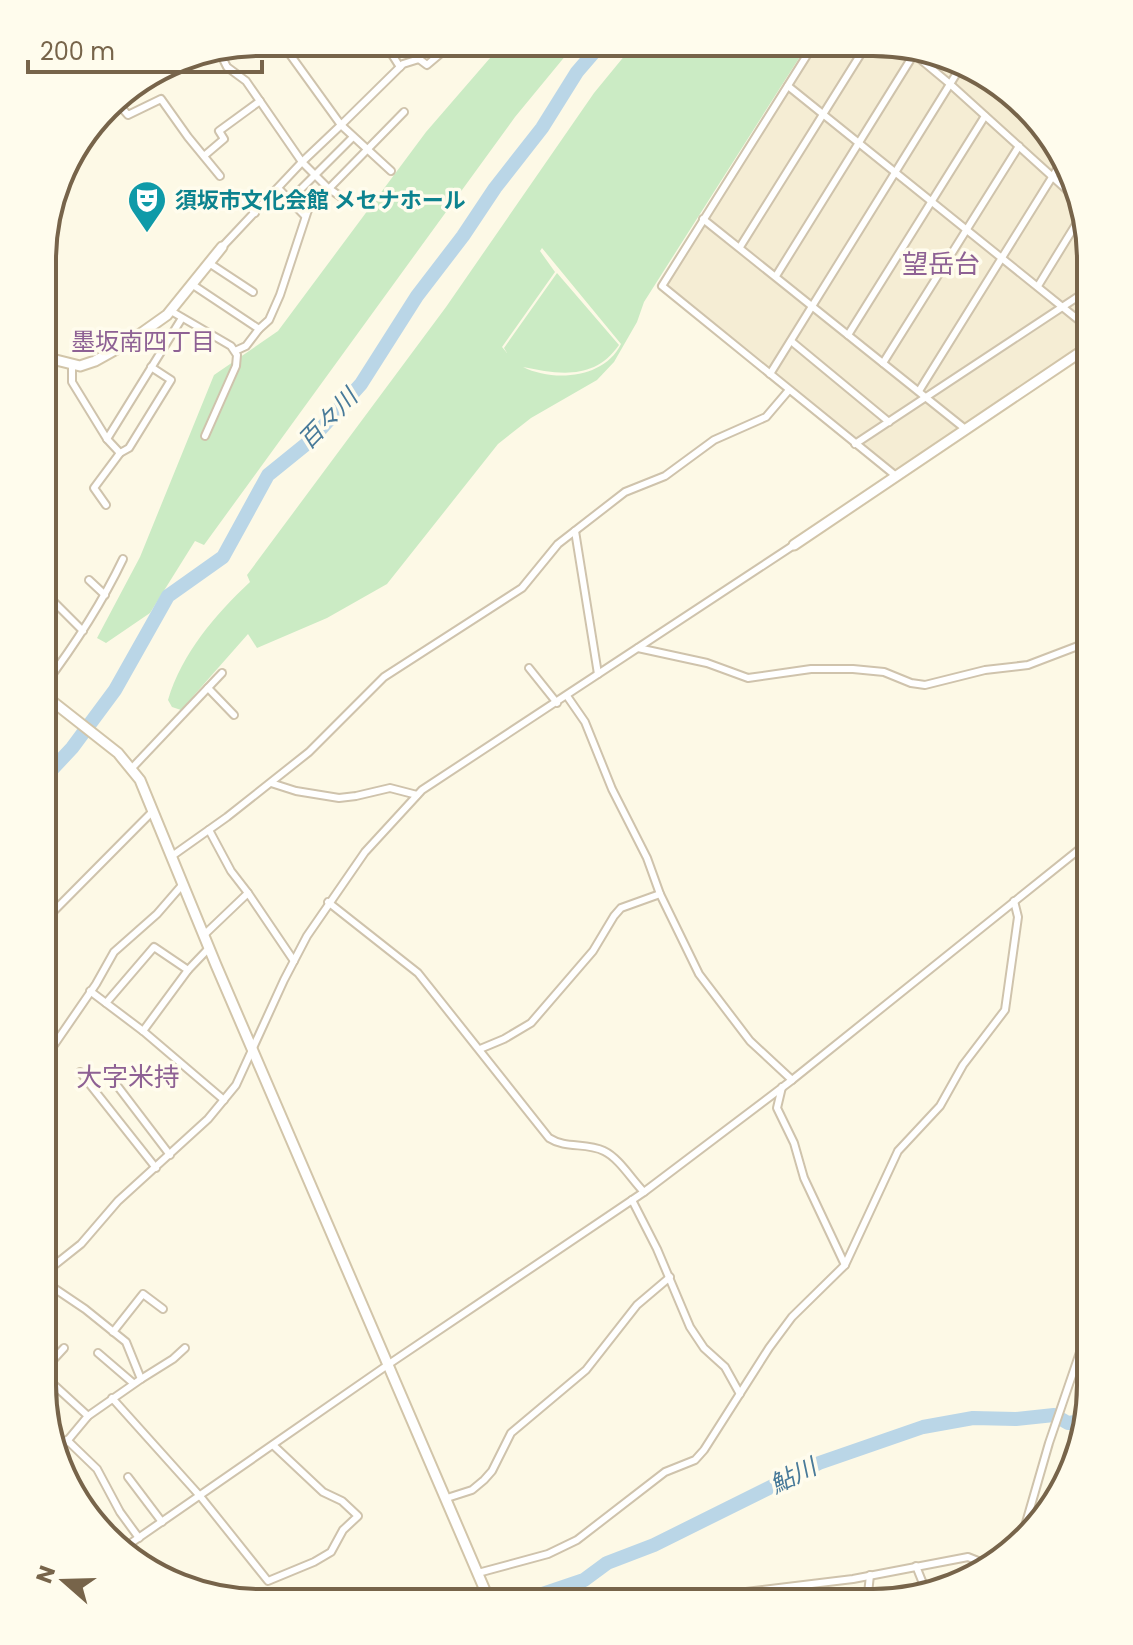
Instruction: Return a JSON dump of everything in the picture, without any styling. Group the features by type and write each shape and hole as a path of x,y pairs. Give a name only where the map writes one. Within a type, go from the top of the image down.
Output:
{"street":[{"path":"291,56 341,125 391,171"},
{"path":"393,56 400,67"},
{"path":"56,360 80,366 95,361 129,342 171,311 222,247 302,162 400,67 412,59 419,59 427,65 437,56"},
{"path":"807,56 662,286 896,476"},
{"path":"740,247 860,56"},
{"path":"223,60 227,67 246,81 302,162 328,188 350,203"},
{"path":"776,276 910,60"},
{"path":"924,63 1062,185"},
{"path":"770,374 956,74"},
{"path":"788,86 1077,319"},
{"path":"123,110 128,115 161,99 220,176"},
{"path":"204,156 224,139 219,131 260,101"},
{"path":"235,351 246,346 269,320 305,216 365,149 404,112"},
{"path":"848,335 985,116"},
{"path":"290,200 353,137"},
{"path":"883,363 1019,146"},
{"path":"919,391 1056,171"},
{"path":"278,188 305,216"},
{"path":"240,197 255,213"},
{"path":"703,219 964,428"},
{"path":"1038,286 1074,228"},
{"path":"208,263 253,292"},
{"path":"193,285 259,329"},
{"path":"855,444 1077,297"},
{"path":"171,311 231,346 237,355 236,366 205,436"},
{"path":"107,439 182,318"},
{"path":"791,341 889,422"},
{"path":"56,1266 81,1244 118,1201 208,1119 236,1085 294,961 328,902 365,852 417,795 1077,354"},
{"path":"72,364 72,382 107,439 120,453"},
{"path":"106,505 94,488 120,453 129,448 171,380 151,367"},
{"path":"172,856 309,752 384,677 522,588 558,544 625,492 665,476 714,440 766,417 789,390"},
{"path":"575,531 598,674"},
{"path":"56,669 105,595 123,559"},
{"path":"89,580 105,595"},
{"path":"56,604 83,631"},
{"path":"638,648 707,663 748,678 811,669 853,669 884,672 925,685 985,670 1028,665 1077,646"},
{"path":"529,668 557,703"},
{"path":"132,768 222,673"},
{"path":"208,688 229,713"},
{"path":"567,696 585,722 612,789 647,858 660,894 690,956 716,998 750,1041 792,1080"},
{"path":"56,706 118,753 132,768 153,811 308,1182 484,1589"},
{"path":"271,783 296,791 339,798 390,788 417,795"},
{"path":"56,909 153,811"},
{"path":"209,830 231,871 294,961"},
{"path":"132,1543 644,1192 792,1080 1077,851"},
{"path":"56,1042 114,952 157,914 183,884"},
{"path":"204,935 248,893"},
{"path":"480,1049 531,1023 584,962 621,908 660,894"},
{"path":"479,1576 548,1554 577,1540 665,1472 695,1460 718,1431 792,1317 845,1265 898,1151 940,1106 963,1065 1005,1010 1018,917 1014,901"},
{"path":"328,902 411,966 549,1138 563,1145 602,1149 644,1192"},
{"path":"106,1003 154,947 188,970"},
{"path":"143,1031 188,970 209,948"},
{"path":"90,991 143,1031 224,1100"},
{"path":"106,1071 170,1155"},
{"path":"80,1072 156,1168"},
{"path":"783,1087 777,1108 794,1143 804,1178 845,1265"},
{"path":"632,1200 670,1277 690,1327 704,1348 725,1367 740,1394"},
{"path":"447,1498 472,1490 484,1480 492,1471 511,1433 586,1370 637,1305 670,1277"},
{"path":"56,1289 126,1342 141,1379"},
{"path":"113,1332 143,1294 163,1309"},
{"path":"56,1357 64,1348"},
{"path":"65,1443 88,1416 185,1348"},
{"path":"98,1353 133,1383"},
{"path":"1028,1517 1077,1362"},
{"path":"56,1386 88,1416"},
{"path":"112,1398 200,1496 268,1581 331,1552 343,1530 358,1516 342,1501 323,1492 273,1445"},
{"path":"67,1440 97,1469 120,1512 139,1538"},
{"path":"128,1477 162,1522"},
{"path":"764,1589 870,1575 968,1557 976,1560"},
{"path":"916,1566 923,1583"},
{"path":"868,1589 870,1575"}],"shaded area":[{"path":"809,56 899,58 926,63 975,83 1007,107 1043,147 1066,195 1075,234 1077,348 894,472 665,286"}],"green space":[{"path":"492,56 565,56 515,117 204,545 195,541 150,613 106,643 97,638 140,557 214,375 278,331 426,132"},
{"path":"624,56 800,56 644,302 637,322 614,362 597,380 531,418 498,444 387,584 327,618 257,648 248,634 181,710 172,707 168,700 174,683 201,636 250,582 247,575 446,307 594,93","holes":["542,248 621,344 613,356 590,371 563,376 523,367 562,373 587,370 609,357 619,345 557,273 504,348 507,353 502,347 555,272 540,251"]}],"waterway":[{"name":"百々川","path":"56,765 115,690 168,596 223,557 268,475 310,441 361,384 417,296 542,128 577,72 591,56"},
{"name":"鮎川","path":"557,1589 584,1580 607,1563 654,1545 819,1463 923,1427 973,1418 1016,1419 1054,1415 1068,1423 1073,1422"}],"place":[{"name":"須坂市文化会館 メセナホール","path":"147,234"}],"district":[{"name":"望岳台","path":"941,264"},
{"name":"墨坂南四丁目","path":"143,342"},
{"name":"大字米持","path":"128,1077"}]}
